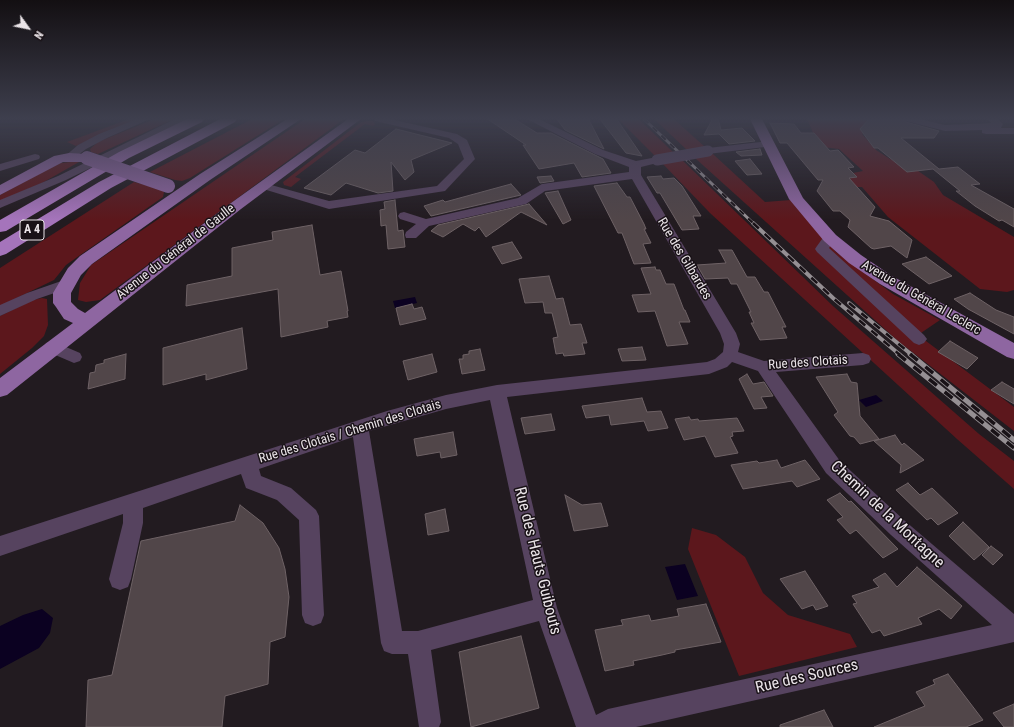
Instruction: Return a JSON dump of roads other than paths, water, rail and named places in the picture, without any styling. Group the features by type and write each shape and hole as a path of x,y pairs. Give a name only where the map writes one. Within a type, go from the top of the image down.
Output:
{"highway":[{"name":"A 4","path":"0,227 128,153"},
{"name":"A 4","path":"0,250 105,186 166,153"}],"main road":[{"path":"85,321 71,314 62,303 62,293 74,272 86,260 172,192 198,182 242,153"},
{"name":"Avenue du Général de Gaulle","path":"0,389 85,321 308,153"},
{"name":"Avenue du Général Leclerc","path":"773,153 796,199 830,238 855,260 886,280 1014,352"},
{"path":"0,191 49,163 69,157 87,158 172,192"}],"street":[{"path":"69,157 74,153"},
{"path":"0,204 62,178 112,153"},
{"path":"264,186 329,205 441,189 470,158 468,153"},
{"path":"601,153 635,170"},
{"path":"411,235 425,223 522,201 542,188 635,170 657,160 697,153"},
{"path":"0,168 35,157"},
{"name":"Rue des Gilbardes","path":"635,170 728,334 732,344 730,354"},
{"path":"404,216 425,223"},
{"path":"830,238 822,249 919,339"},
{"path":"0,311 32,296 66,284"},
{"path":"52,347 74,357"},
{"name":"Rue des Clotais","path":"730,354 764,367 863,358"},
{"name":"Rue des Clotais / Chemin des Clotais","path":"0,546 360,427 446,402 522,388 709,368 721,363 730,354"},
{"name":"Chemin de la Montagne","path":"764,367 833,467 898,528 1014,630"},
{"name":"Rue des Hauts Guibouts","path":"497,392 546,608 588,727"},
{"path":"360,427 392,643 418,642 546,608"},
{"path":"248,464 253,482 284,494 309,516 314,615"},
{"path":"120,579 133,523 133,502"},
{"name":"Rue des Sources","path":"601,727 608,721 1014,630"},
{"path":"418,642 429,722"}],"railway":[{"path":"680,153 754,224"},
{"path":"753,223 833,298 900,355"},
{"path":"849,303 912,355"},
{"path":"898,354 1014,448"},
{"path":"910,354 1014,440"}]}
